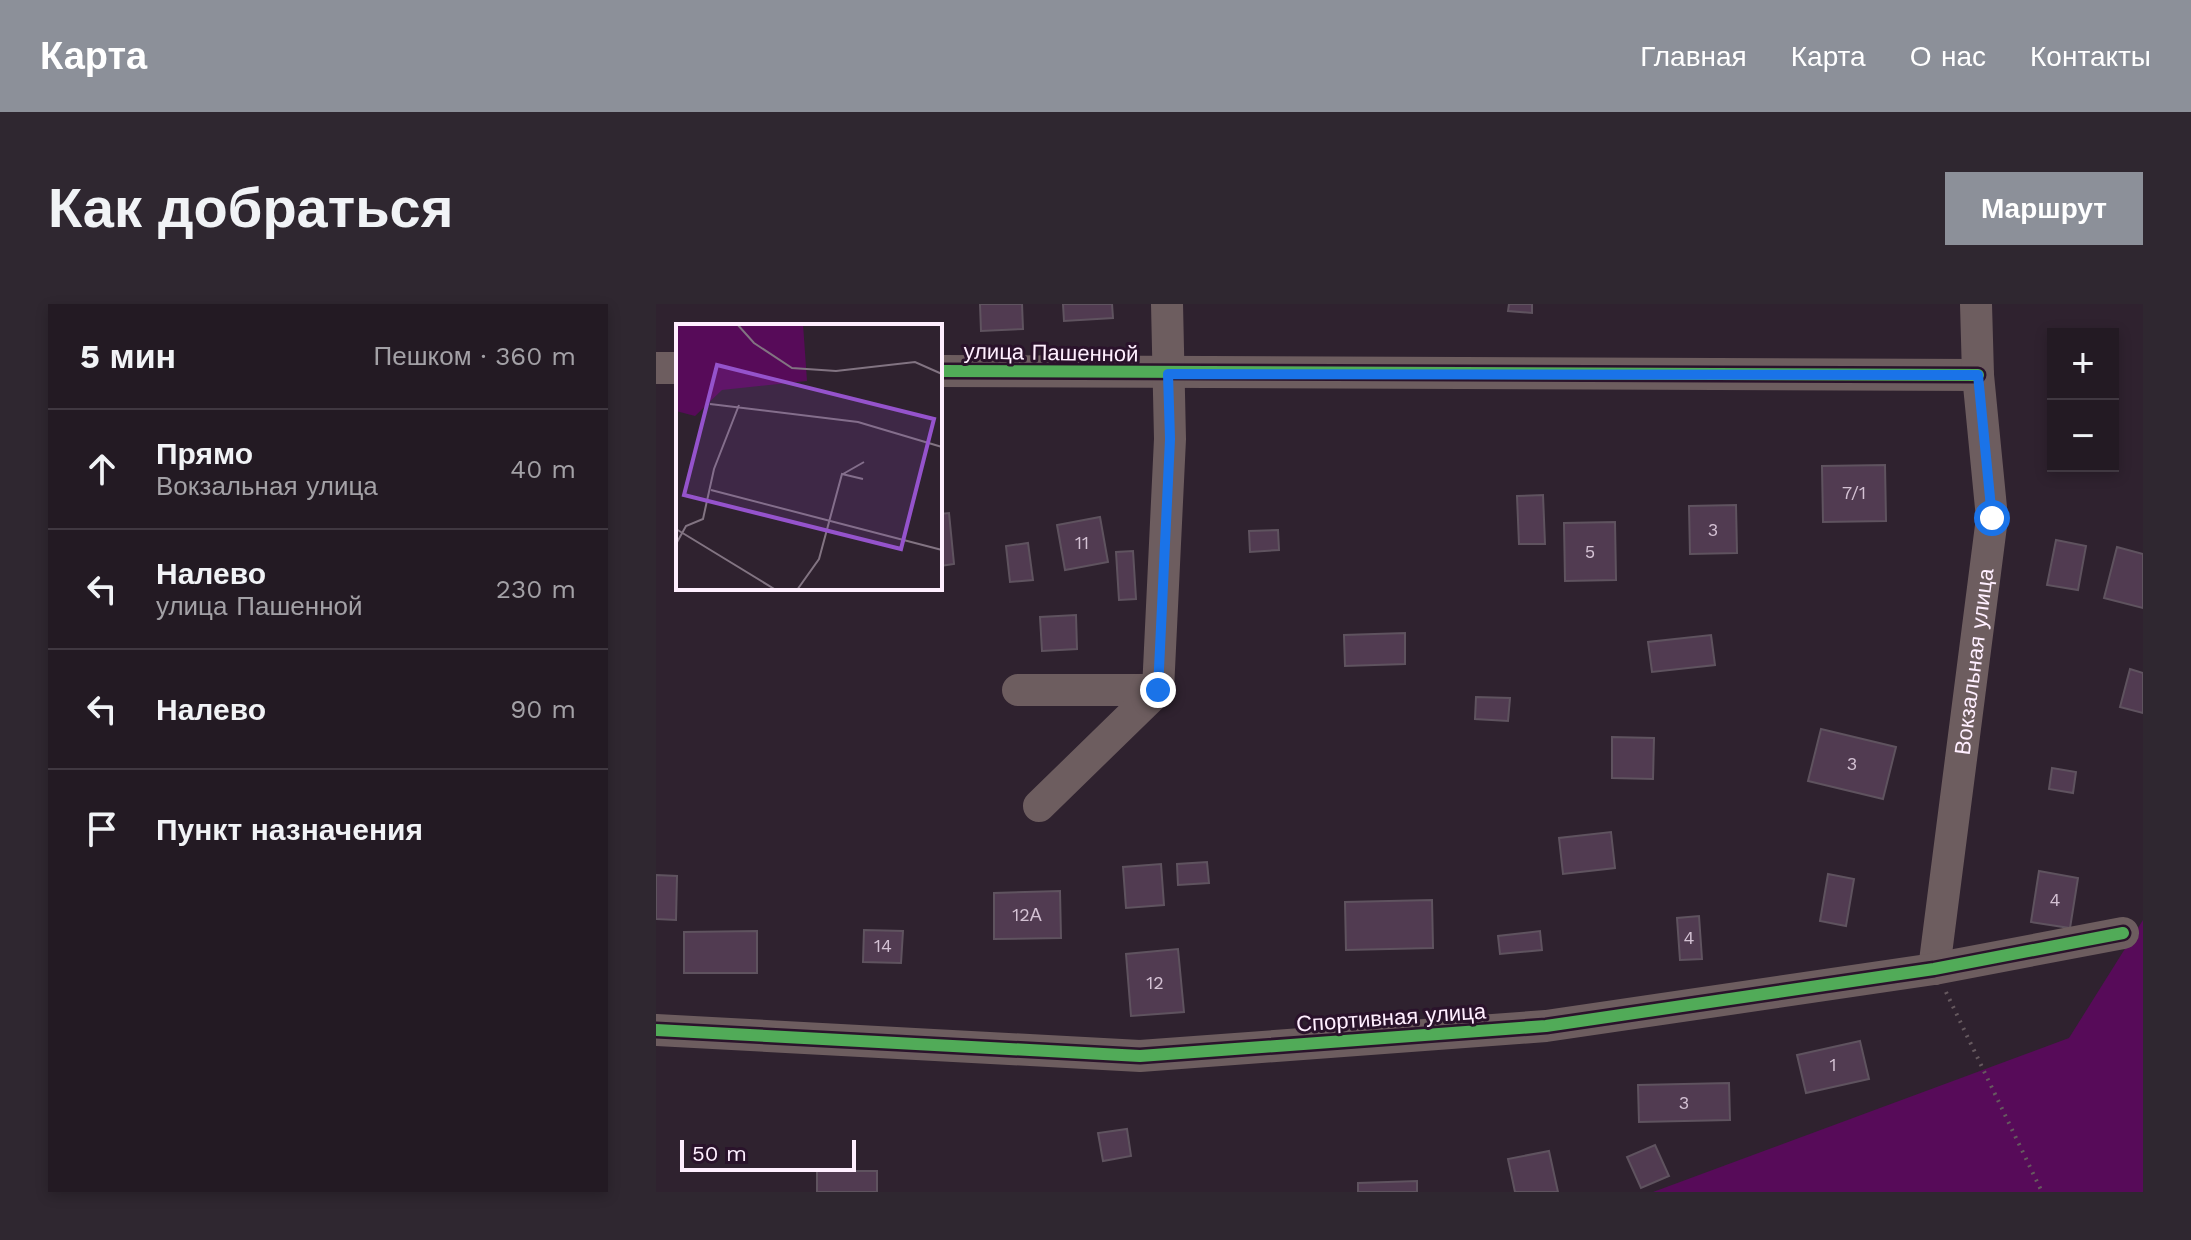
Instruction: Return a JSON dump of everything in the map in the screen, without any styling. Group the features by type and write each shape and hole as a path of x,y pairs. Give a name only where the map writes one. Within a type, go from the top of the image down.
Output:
{"street":[{"path":"1039,806 1158,690 1170,439 1167,304"},
{"name":"Вокзальная улица","path":"1934,969 1992,518 1978,375 1976,304"},
{"name":"улица Пашенной","path":"942,371 1978,375"},
{"path":"1018,690 1158,690"},
{"name":"Спортивная улица","path":"656,1030 1140,1056 1546,1026 1934,969 2123,933"}],"path":[{"path":"1934,969 2042,1192"}],"shaded area":[{"path":"2143,920 2143,1192 1653,1192 2069,1038"}],"building":[{"path":"980,304 1022,304 1023,329 981,331"},
{"path":"1063,304 1112,304 1113,318 1064,321"},
{"path":"1509,304 1532,304 1532,313 1508,311"},
{"path":"1885,465 1886,521 1823,522 1822,466"},
{"path":"1543,495 1545,544 1519,544 1517,496"},
{"path":"1736,505 1737,553 1690,554 1689,506"},
{"path":"949,513 954,564 942,566 942,514"},
{"path":"1100,517 1108,562 1065,570 1057,525"},
{"path":"1615,522 1616,580 1565,581 1564,523"},
{"path":"1278,530 1279,550 1250,552 1249,531"},
{"path":"2056,540 2086,546 2078,590 2047,585"},
{"path":"1028,543 1033,580 1010,582 1006,546"},
{"path":"2117,547 2143,554 2143,608 2104,598"},
{"path":"1133,551 1136,599 1119,600 1116,552"},
{"path":"1076,615 1077,649 1042,651 1040,617"},
{"path":"1405,633 1405,664 1345,666 1344,635"},
{"path":"1711,635 1715,665 1652,672 1648,642"},
{"path":"2130,669 2143,673 2143,713 2120,707"},
{"path":"1476,697 1510,698 1508,721 1475,719"},
{"path":"1821,729 1896,747 1883,799 1808,781"},
{"path":"1612,737 1654,738 1653,779 1612,778"},
{"path":"2052,768 2076,772 2073,793 2049,789"},
{"path":"1611,832 1615,868 1563,874 1559,838"},
{"path":"1207,862 1209,883 1178,885 1177,864"},
{"path":"1161,864 1164,905 1126,908 1123,867"},
{"path":"2039,871 2078,878 2070,928 2031,922"},
{"path":"1828,874 1854,879 1846,926 1820,921"},
{"path":"656,875 677,876 676,920 656,919"},
{"path":"1060,891 1061,938 994,939 994,893"},
{"path":"1432,900 1433,948 1346,950 1345,902"},
{"path":"1699,916 1702,959 1680,960 1677,918"},
{"path":"864,930 903,931 901,963 863,962"},
{"path":"757,931 757,973 684,973 684,932"},
{"path":"1540,931 1542,950 1500,954 1498,936"},
{"path":"1178,949 1184,1012 1131,1016 1126,954"},
{"path":"1860,1041 1869,1079 1806,1093 1797,1055"},
{"path":"1729,1083 1730,1120 1639,1122 1638,1085"},
{"path":"1127,1129 1131,1156 1103,1161 1098,1133"},
{"path":"1655,1145 1669,1176 1641,1188 1627,1157"},
{"path":"1549,1151 1558,1192 1515,1192 1508,1159"},
{"path":"817,1171 877,1171 877,1192 817,1192"},
{"path":"1417,1181 1417,1192 1358,1192 1358,1183"}],"cycle path":[{"path":"942,371 1978,375"},
{"path":"656,1030 1140,1056 1546,1026 1934,969 2123,933"}],"route":[{"path":"1158,690 1170,439 1168,374 1978,375 1992,518"}]}
